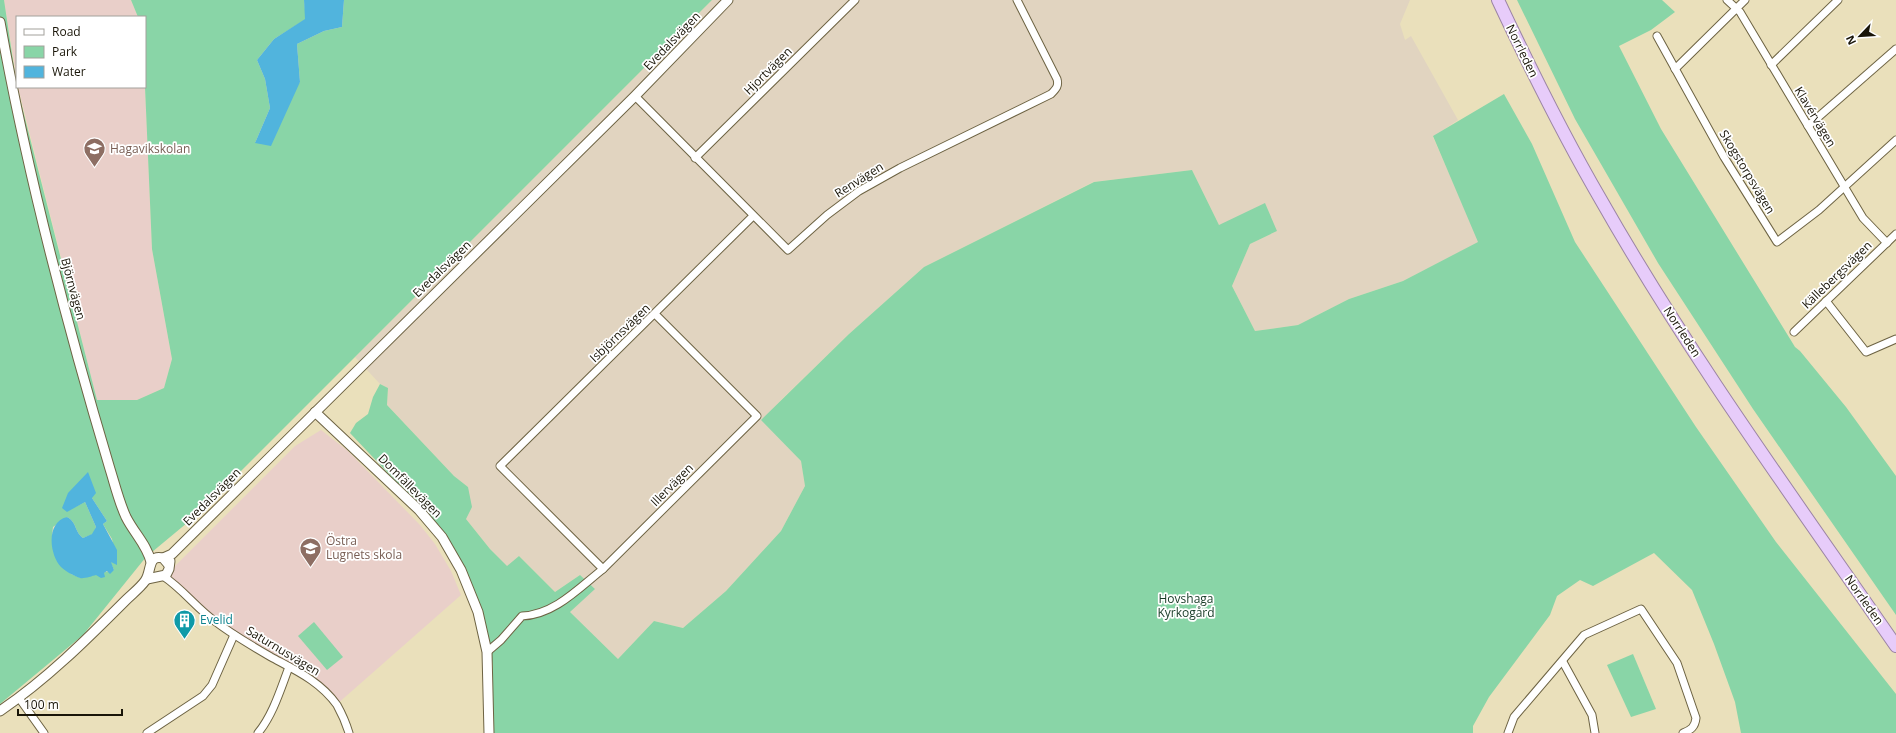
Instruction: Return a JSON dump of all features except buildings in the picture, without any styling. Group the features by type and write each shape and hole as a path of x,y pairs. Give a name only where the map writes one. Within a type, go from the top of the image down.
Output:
{"highway":[{"name":"Norrleden","path":"1498,0 1549,106 1628,247 1732,408 1896,646"},
{"name":"Norrleden","path":"1505,0 1555,103 1634,244 1738,404 1896,634"}],"street":[{"name":"Evedalsvägen","path":"161,566 635,96 728,0"},
{"name":"Hjortvägen","path":"695,158 855,0"},
{"name":"Renvägen","path":"635,96 788,250 827,215 859,191 900,168 1051,94 1058,86 1057,79 1017,0"},
{"name":"Klavérvägen","path":"1726,0 1736,8 1863,218 1887,243"},
{"path":"1675,69 1745,0"},
{"path":"1771,65 1838,0"},
{"name":"Björnvägen","path":"0,22 12,89 41,219 103,444 123,511 148,553 161,566"},
{"name":"Skogstorpsvägen","path":"1657,36 1724,157 1777,242 1819,210 1844,188"},
{"path":"1808,126 1896,49"},
{"path":"1844,188 1896,140"},
{"name":"Isbjörnsvägen","path":"603,569 500,466 754,216"},
{"name":"Källebergsvägen","path":"1794,332 1896,234"},
{"path":"1826,301 1866,352 1896,339"},
{"name":"Illervägen","path":"603,569 757,416 655,314"},
{"name":"Domfällevägen","path":"315,412 419,510 442,537 461,570 482,627 487,652 489,733"},
{"path":"0,711 59,666 161,566"},
{"name":"Saturnusvägen","path":"161,566 173,583 200,609 234,635 312,680 328,695 343,716 349,733"},
{"path":"487,652 501,640 522,616 534,616 558,605 603,569"},
{"path":"1508,733 1514,717 1563,662 1584,635 1641,609 1677,663 1696,718 1695,725 1691,730 1683,733"},
{"path":"147,733 202,696 212,685 234,635"},
{"path":"1563,662 1592,715 1595,733"},
{"path":"258,733 269,714 289,667"},
{"path":"19,698 44,733"}],"shaded area":[{"path":"4,0 131,0 138,16 16,16 16,74"},
{"path":"712,0 1410,0 1400,24 1405,40 1411,36 1458,120 1433,137 1479,242 1403,281 1349,299 1298,325 1255,331 1232,286 1250,244 1277,231 1219,225 1192,170 1093,182 924,267 849,334 783,398 762,420 801,461 805,486 781,531 726,591 683,628 654,621 618,659 570,612 594,588 580,575 555,592 519,556 507,567 490,549 466,519 468,487 454,476 387,405 388,388 380,384 355,357"},
{"name":"Hagavikskolan","path":"18,88 145,88 152,249 172,359 164,388 137,400 97,400"},
{"name":"Östra Lugnets skola","path":"321,430 348,451 420,525 435,544 451,571 461,595 336,705 328,695 234,635 166,575 295,446"}],"green space":[{"path":"0,0 4,0 16,88 17,88 97,400 137,400 164,388 172,359 152,249 145,88 146,16 138,16 131,0 304,0 306,19 274,39 257,60 265,79 270,108 255,143 300,82 297,44 324,31 342,27 344,0 712,0 235,477 187,523 146,557 83,635 0,704","holes":["92,498 107,521 103,524 112,539 117,564 110,561 114,570 81,578 71,574 54,553 52,535 53,527 67,517 72,521 83,538 93,534 96,527 85,502 67,511"]},
{"path":"1517,0 1662,0 1675,12 1651,30 1619,46 1661,129 1795,347 1800,351 1846,407 1896,476 1896,615 1753,409 1658,263 1575,119"},
{"name":"Hovshaga Kyrkogård","path":"1504,94 1532,144 1575,242 1696,427 1776,542 1896,694 1896,733 1741,733 1735,702 1692,590 1654,553 1593,586 1580,580 1557,596 1550,615 1489,697 1473,726 1473,733 493,733 493,667 489,643 482,611 464,569 438,526 350,433 356,423 368,414 373,397 380,384 388,388 387,405 454,476 468,487 472,507 466,519 490,549 507,566 519,556 555,592 580,575 595,589 570,612 618,659 654,621 683,628 726,591 781,531 805,486 801,461 761,420 849,334 924,267 1094,182 1192,170 1219,225 1265,203 1277,231 1250,244 1232,286 1255,331 1298,325 1349,299 1403,281 1478,242 1433,136"},
{"path":"314,622 343,657 327,670 298,636"},
{"path":"1633,654 1656,709 1631,717 1607,665"}],"water":[{"path":"304,0 344,0 342,27 324,31 297,44 300,82 271,146 255,143 270,108 265,79 257,60 274,39 305,19"},
{"path":"88,472 96,493 92,498 107,521 103,524 117,550 117,565 111,562 114,570 110,574 107,571 104,573 105,577 101,578 96,575 80,578 65,571 57,561 52,547 53,532 60,520 67,517 70,519 83,538 92,534 96,527 85,502 67,512 62,508 68,493"}],"place":[{"name":"Hagavikskolan","path":"94,168"},
{"name":"Östra Lugnets skola","path":"311,568"},
{"name":"Evelid","path":"185,640"}]}
